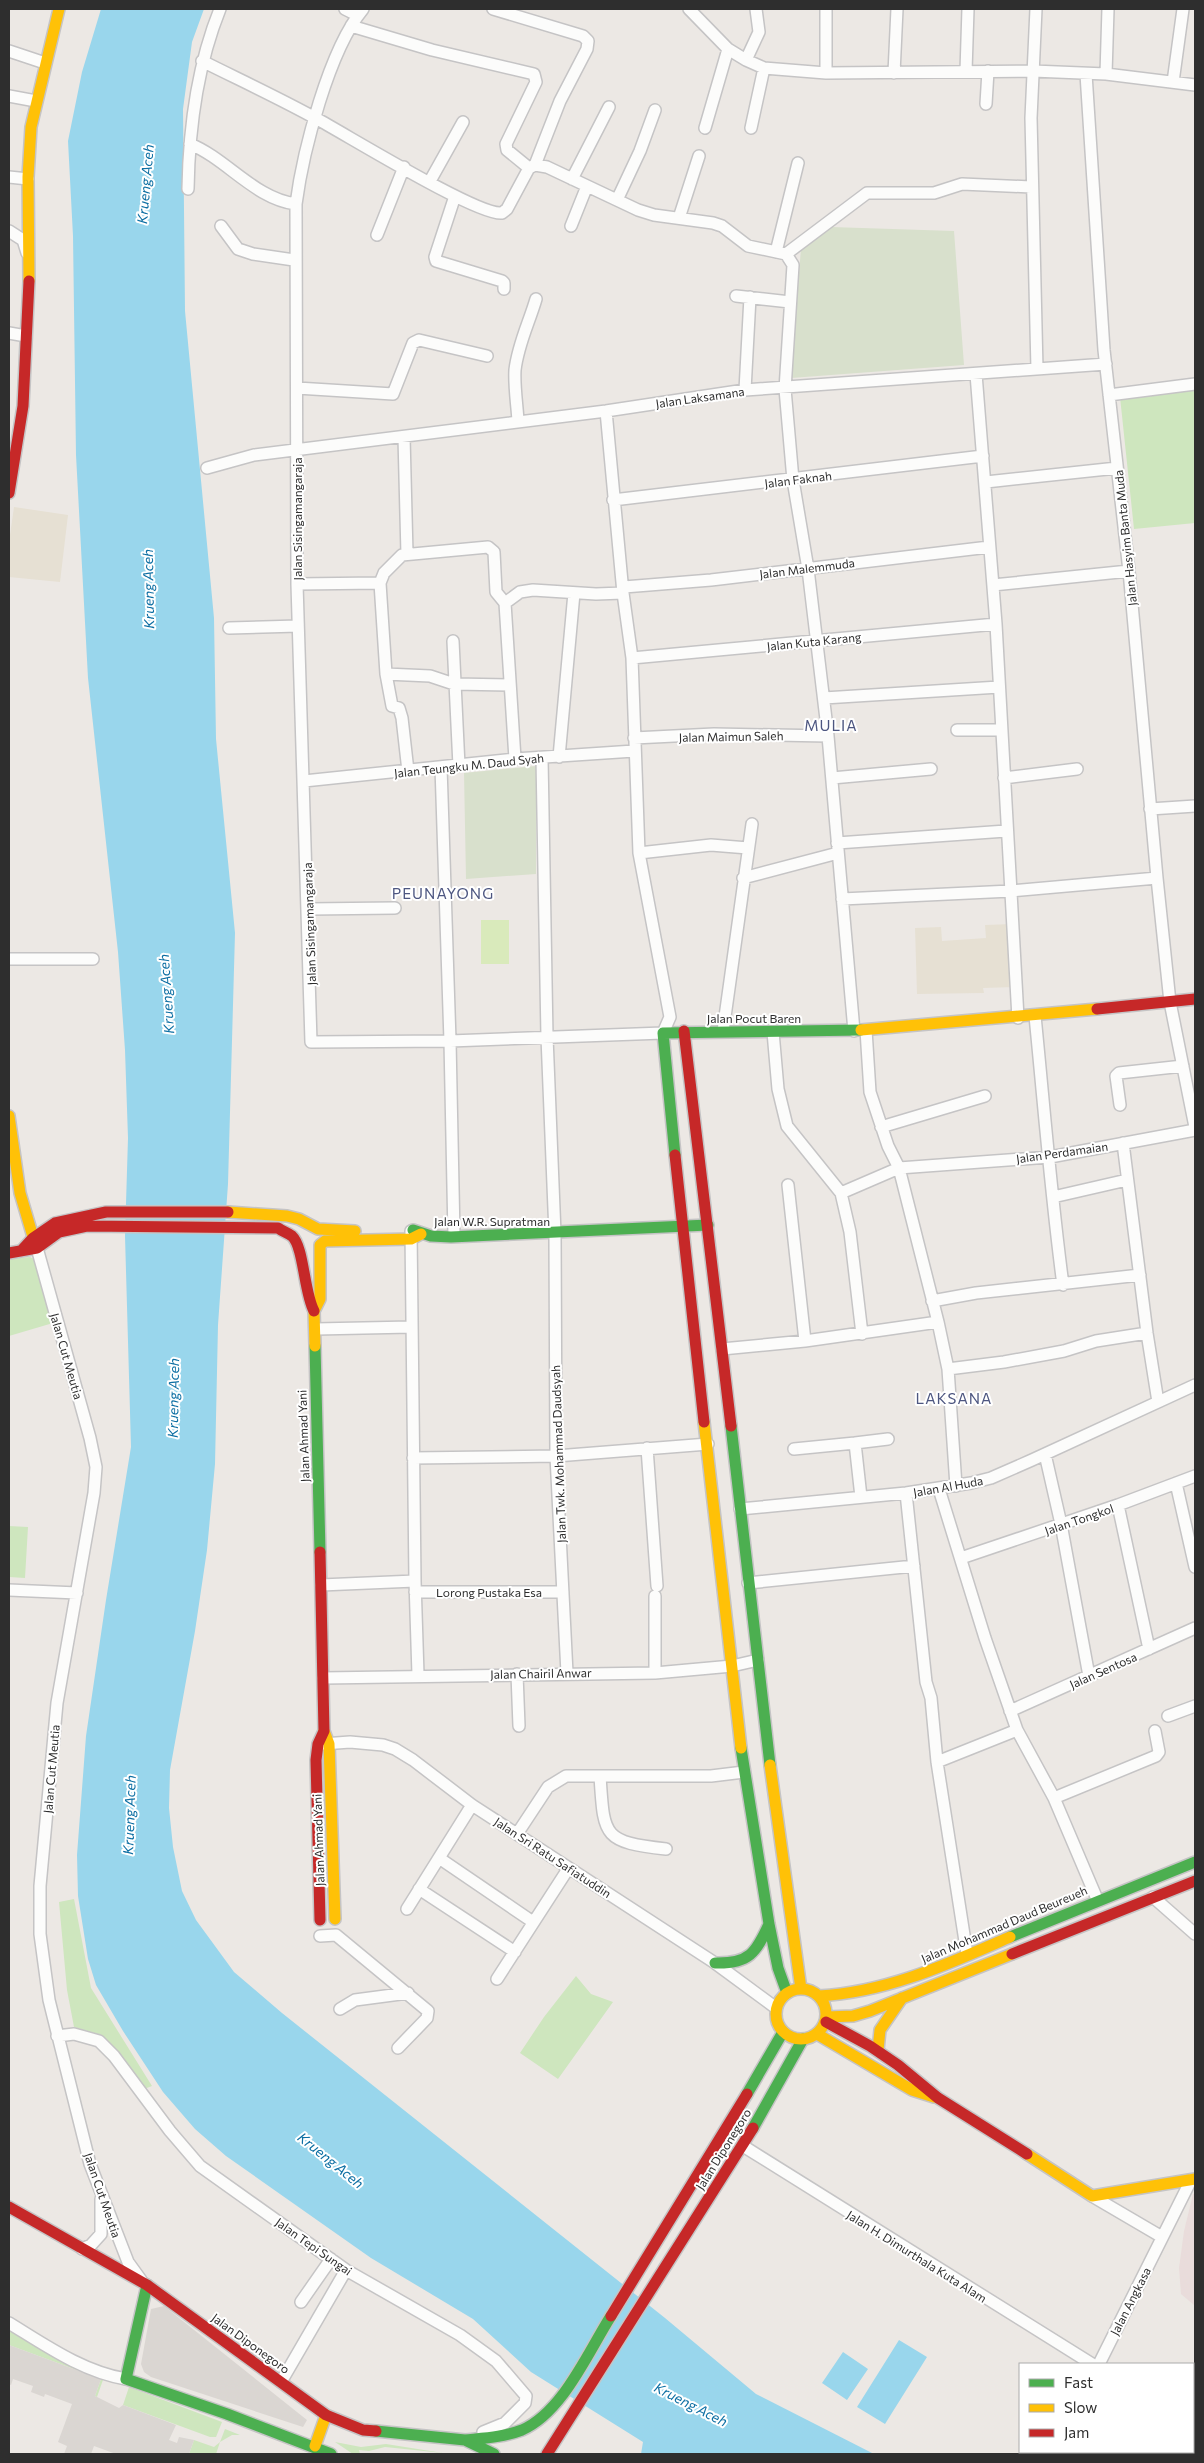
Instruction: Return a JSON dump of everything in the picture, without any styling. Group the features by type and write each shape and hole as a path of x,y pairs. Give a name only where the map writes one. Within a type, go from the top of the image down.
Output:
{"main road":[{"path":"9,493 13,448 26,377 29,260 28,179 31,127 59,9"},
{"name":"Jalan Pocut Baren","path":"663,1033 684,1031 854,1031 1018,1018 1195,999"},
{"path":"684,1031 708,1225 770,1776 801,1989"},
{"path":"663,1033 682,1227 744,1772 769,1924 778,1968 787,1993"},
{"path":"9,1116 20,1193 35,1243"},
{"name":"Jalan W.R. Supratman","path":"35,1243 55,1223 106,1212 239,1212 287,1216 318,1229 454,1236 555,1234 708,1225"},
{"name":"Jalan W.R. Supratman","path":"9,1253 21,1251 60,1232 87,1226 239,1226 278,1228 293,1237 302,1263 308,1300 314,1311"},
{"name":"Jalan Ahmad Yani","path":"335,1919 324,1744 316,1329 314,1311 320,1299 321,1243 414,1234"},
{"path":"320,1920 316,1760 324,1744"},
{"name":"Jalan Mohammad Daud Beureueh","path":"819,1996 848,1995 874,1990 967,1954 1097,1899 1195,1862"},
{"path":"318,1879 333,1880"},
{"path":"826,2019 852,2016 904,1997 1195,1881"},
{"path":"715,1963 733,1964 749,1957 759,1946 769,1924"},
{"path":"801,1989 811,1990 819,1996 825,2006 826,2019 817,2034 803,2040 792,2038 783,2032 776,2020 776,2008 787,1993 801,1989"},
{"path":"878,2050 877,2040 880,2030 904,1997"},
{"path":"826,2019 878,2050 917,2078 938,2098 1092,2196 1193,2180"},
{"path":"464,2440 512,2433 530,2425 558,2400 650,2255 783,2032"},
{"path":"817,2034 912,2090 938,2098"},
{"name":"Jalan Diponegoro","path":"549,2451 743,2146 803,2040"},
{"name":"Jalan Diponegoro","path":"9,2206 145,2284 326,2416 363,2430 464,2440 494,2454"},
{"path":"650,2255 666,2266"},
{"path":"145,2284 126,2379 315,2446 331,2454"},
{"path":"315,2446 326,2416"}],"street":[{"path":"188,189 190,144 202,61 220,9"},
{"path":"345,9 360,12"},
{"path":"202,61 315,118 455,196 493,213 502,213 507,209 532,166 588,41 583,36 518,13 493,9"},
{"path":"689,9 728,49 764,68 826,73 894,74 1033,71 1106,74 1195,85"},
{"path":"746,60 759,32 756,9"},
{"path":"826,9 826,73"},
{"path":"894,74 896,9"},
{"path":"966,71 968,9"},
{"path":"1036,9 1031,187 1037,369"},
{"path":"1106,74 1108,9"},
{"path":"1173,82 1183,9"},
{"name":"Jalan Sisingamangaraja","path":"311,1042 309,908 297,584 297,388 294,260 296,204 304,156 330,73 351,26 360,12"},
{"path":"351,26 432,50 534,74 536,82 506,144 507,150 532,166 547,167 654,215 722,226 748,246 781,253 793,265 785,389 794,480 808,569 824,698 854,1031"},
{"path":"705,128 728,49"},
{"path":"9,51 45,63"},
{"path":"751,128 764,68"},
{"path":"986,104 988,71"},
{"name":"Jalan Hasyim Banta Muda","path":"1086,74 1106,364 1129,571 1156,878 1170,1002 1195,1129"},
{"path":"9,96 36,101"},
{"path":"572,179 609,107"},
{"path":"617,200 640,151 655,110"},
{"path":"430,181 463,122"},
{"path":"190,144 204,149 278,200 296,204"},
{"path":"679,218 699,156"},
{"path":"781,253 798,163"},
{"path":"377,235 404,167"},
{"path":"9,177 28,179"},
{"path":"781,253 867,193 934,193 962,184 1031,187"},
{"path":"571,226 587,186"},
{"path":"455,196 435,257 436,261 502,281 504,289"},
{"path":"221,226 238,250 294,260"},
{"path":"9,231 22,240 29,260"},
{"path":"736,296 790,302"},
{"path":"745,390 750,297"},
{"path":"518,421 515,371 522,336 528,326 536,299"},
{"path":"9,333 26,336"},
{"path":"297,388 393,394 413,343 419,340 487,356"},
{"name":"Jalan Laksamana","path":"207,468 254,455 606,411 745,390 785,389 1106,364"},
{"path":"976,374 996,624 1006,832 1018,1018"},
{"path":"1109,395 1195,384"},
{"path":"606,411 613,500 632,658 639,853 670,1017 684,1031"},
{"path":"404,437 407,554"},
{"name":"Jalan Faknah","path":"613,500 794,480 983,456"},
{"path":"986,482 1117,468"},
{"path":"408,771 402,718 399,708 392,706 386,674 380,583 384,573 395,561 407,554 490,547 494,552 496,592 505,603 515,759"},
{"name":"Jalan Malemmuda","path":"505,603 520,592 533,590 555,590 574,593 623,590 989,547"},
{"path":"993,586 1129,571"},
{"path":"297,584 380,583"},
{"path":"559,757 574,593"},
{"name":"Jalan Kuta Karang","path":"632,658 996,624"},
{"path":"229,628 298,626"},
{"path":"454,641 454,684 459,766"},
{"path":"386,674 430,676 454,684 509,685"},
{"path":"824,698 999,687"},
{"path":"957,730 1002,730"},
{"name":"Jalan Maimun Saleh","path":"634,738 714,734 828,736"},
{"name":"Jalan Teungku M. Daud Syah","path":"304,781 515,759 634,751"},
{"name":"Jalan Twk. Mohammad Daudsyah","path":"542,758 547,1037 555,1234 556,1456 567,1673"},
{"path":"441,768 454,1236"},
{"path":"832,778 931,769"},
{"path":"1004,778 1077,769"},
{"path":"1150,809 1195,806"},
{"path":"723,1031 752,824"},
{"path":"743,878 838,848 1006,832"},
{"path":"639,853 711,845 748,848"},
{"path":"842,899 1011,891 1156,878"},
{"path":"309,908 395,908"},
{"path":"9,959 93,959"},
{"path":"1034,1016 1063,1285"},
{"path":"663,1033 670,1017"},
{"path":"866,1030 870,1092 881,1127 899,1168 948,1369 956,1486"},
{"path":"774,1032 778,1089 787,1126 841,1193 850,1232 862,1334"},
{"name":"Jalan Pocut Baren","path":"311,1042 450,1041 663,1033"},
{"path":"1120,1105 1117,1080 1119,1074 1183,1066"},
{"path":"881,1127 985,1096"},
{"name":"Jalan Perdamaian","path":"841,1193 899,1168 1050,1157 1195,1129"},
{"path":"1123,1143 1147,1333 1158,1402"},
{"path":"1053,1197 1127,1180"},
{"path":"788,1185 805,1341"},
{"path":"414,1234 411,1326 418,1675"},
{"name":"Jalan Cut Meutia","path":"35,1243 90,1438 96,1467 94,1493 57,1703 40,1886 41,1942 49,2000 90,2164 101,2187 128,2262 145,2284"},
{"path":"932,1301 976,1293 1140,1276"},
{"path":"722,1349 862,1334 938,1322"},
{"path":"316,1329 411,1326"},
{"path":"948,1369 1004,1362 1064,1351 1096,1341 1147,1333"},
{"name":"Jalan Al Huda","path":"740,1509 939,1489 991,1478 1195,1385"},
{"path":"794,1449 888,1439"},
{"path":"855,1443 861,1497"},
{"path":"413,1458 556,1456 708,1444"},
{"path":"647,1448 656,1591 655,1672"},
{"path":"1044,1454 1061,1524 1089,1676"},
{"name":"Jalan Tongkol","path":"961,1558 1118,1505 1195,1476"},
{"path":"1176,1483 1195,1567"},
{"path":"939,1489 1017,1730 1054,1798 1097,1899"},
{"path":"906,1493 926,1682 931,1698 938,1762 967,1954"},
{"path":"1118,1505 1149,1649"},
{"path":"748,1583 914,1566"},
{"name":"Lorong Pustaka Esa","path":"321,1585 415,1586 563,1592"},
{"path":"9,1590 77,1593"},
{"name":"Jalan Sentosa","path":"1010,1711 1195,1628"},
{"name":"Jalan Chairil Anwar","path":"323,1678 655,1672 732,1666 758,1660"},
{"path":"517,1674 519,1726"},
{"path":"1168,1716 1195,1706"},
{"path":"938,1762 1017,1730"},
{"path":"1054,1798 1156,1756 1159,1752 1155,1732"},
{"name":"Jalan Sri Ratu Safiatuddin","path":"324,1744 350,1742 383,1745 395,1749 413,1760 472,1805 715,1963 776,2008"},
{"path":"517,1834 552,1782 566,1776 711,1776 744,1772"},
{"path":"600,1776 603,1820 608,1829 616,1837 633,1845 666,1849"},
{"path":"406,1909 472,1805"},
{"path":"439,1858 533,1922"},
{"path":"497,1979 568,1869"},
{"path":"419,1889 515,1952"},
{"path":"1153,1898 1195,1934"},
{"path":"320,1936 336,1935 428,2010 428,2014 398,2048"},
{"path":"340,2009 355,2000 408,1993"},
{"name":"Jalan Tepi Sungai","path":"57,2036 74,2034 99,2041 200,2166 346,2270 460,2336 496,2361 526,2396 525,2403 505,2423 464,2440"},
{"name":"Jalan H. Dimurthala Kuta Alam","path":"743,2146 1090,2363"},
{"name":"Jalan Angkasa","path":"1099,2363 1162,2237 1193,2180"},
{"path":"82,2249 91,2245 101,2234 101,2187"},
{"path":"1092,2196 1162,2237"},
{"path":"301,2302 331,2260"},
{"path":"281,2382 346,2270"},
{"path":"9,2323 60,2354 113,2377 126,2379"},
{"path":"549,2451 564,2454"}],"shaded area":[{"path":"14,507 68,515 60,582 9,577 9,542"},
{"path":"1013,924 1015,987 983,988 984,993 917,994 915,928 941,927 942,941 986,938 985,925"},
{"path":"1193,2194 1195,2194 1194,2305 1181,2294 1179,2268 1184,2231"},
{"path":"164,2306 307,2420 303,2427 151,2377 144,2372 141,2364 151,2309"},
{"path":"9,2345 101,2379 95,2396 119,2408 123,2405 176,2425 169,2440 177,2443 179,2437 194,2440 189,2454 116,2454 94,2446 91,2454 64,2454 67,2446 58,2442 72,2404 45,2394 44,2397 31,2392 33,2386 13,2379 11,2385 9,2384"}],"green space":[{"path":"831,227 954,231 964,365 791,378 801,248"},
{"path":"1195,390 1195,523 1134,529 1120,397"},
{"path":"536,766 536,874 466,879 464,773"},
{"path":"481,920 509,920 509,964 481,964"},
{"path":"30,1257 38,1261 53,1323 9,1336 9,1259"},
{"path":"9,1526 28,1527 25,1578 9,1577"},
{"path":"74,1899 91,1988 152,2086 134,2093 98,2044 101,2035 74,2027 67,1990 59,1902"},
{"path":"576,1976 591,1994 613,2002 558,2079 520,2053 544,2017"},
{"path":"9,2327 104,2377 97,2397 95,2396 101,2379 9,2345"},
{"path":"129,2387 222,2422 216,2437 210,2437 123,2405"},
{"path":"225,2429 240,2435 232,2435 220,2442"},
{"path":"194,2440 214,2447 220,2442 216,2454 189,2454"},
{"path":"335,2442 361,2447 386,2444 443,2453 385,2447 369,2451 359,2450 360,2454 353,2454"}],"water":[{"name":"Krueng Aceh","path":"101,9 204,9 192,42 183,109 185,311 214,618 216,739 235,933 228,1184 218,1325 215,1464 207,1550 195,1631 170,1770 169,1808 173,1847 182,1891 196,1920 234,1972 282,2013 665,2318 756,2394 874,2454 641,2454 643,2442 531,2372 473,2319 371,2258 226,2156 195,2129 163,2092 123,2031 96,1985 88,1959 78,1896 77,1855 86,1736 131,1447 125,1236 128,1138 125,1050 118,952 88,678 76,455 73,236 68,141 82,72"},
{"path":"899,2340 927,2357 885,2424 857,2407"},
{"path":"843,2352 868,2369 847,2400 822,2383"}],"traffic: fast":[{"path":"675,1155 663,1033 861,1030"},
{"path":"413,1230 431,1236 451,1237 708,1225"},
{"path":"315,1346 320,1552"},
{"path":"731,1426 770,1765"},
{"path":"741,1748 769,1924 778,1968 787,1993"},
{"path":"1010,1937 1195,1862"},
{"path":"715,1963 736,1961 750,1955 760,1942 769,1924"},
{"path":"747,2094 783,2032"},
{"path":"753,2128 803,2039"},
{"path":"147,2285 126,2379 227,2414 331,2454"},
{"path":"465,2440 494,2437 522,2430 550,2410 573,2380 611,2316"},
{"path":"376,2431 465,2440 494,2454"}],"traffic: slow":[{"path":"29,281 28,177 31,127 59,9"},
{"path":"861,1030 1097,1009"},
{"path":"9,1116 20,1193 36,1247"},
{"path":"228,1212 287,1216 299,1219 318,1229 355,1231"},
{"path":"315,1346 314,1311 320,1299 320,1245 325,1241 411,1239 421,1234"},
{"path":"704,1422 741,1748"},
{"path":"324,1731 329,1744 335,1919"},
{"path":"770,1765 801,1989"},
{"path":"819,1996 869,1989 893,1983 941,1966 1010,1937"},
{"path":"827,2017 853,2016 870,2011 1012,1954"},
{"path":"796,1989 806,1989 819,1996 826,2009 826,2014 826,2019 819,2032 806,2039 796,2039 787,2035 780,2028 776,2019 776,2009 780,2000 787,1993 796,1989"},
{"path":"878,2050 880,2030 902,1998"},
{"path":"817,2034 912,2090 934,2097"},
{"path":"1027,2154 1092,2196 1195,2179"},
{"path":"315,2446 326,2415"}],"traffic: jam":[{"path":"9,493 23,406 29,281"},
{"path":"1097,1009 1195,999"},
{"path":"684,1031 731,1426"},
{"path":"675,1155 704,1422"},
{"path":"21,1251 33,1238 55,1223 106,1212 228,1212"},
{"path":"9,1253 37,1248 59,1232 87,1226 278,1228 292,1236 296,1242 314,1311"},
{"path":"320,1552 324,1731 318,1744 316,1760 320,1920"},
{"path":"1012,1954 1195,1881"},
{"path":"826,2022 870,2046 898,2065 938,2098 1027,2154"},
{"path":"611,2316 747,2094"},
{"path":"547,2454 753,2128"},
{"path":"9,2207 147,2285 326,2415 363,2430 376,2431"}],"district":[{"name":"MULIA","path":"831,725"},
{"name":"PEUNAYONG","path":"443,893"},
{"name":"LAKSANA","path":"954,1398"}]}
